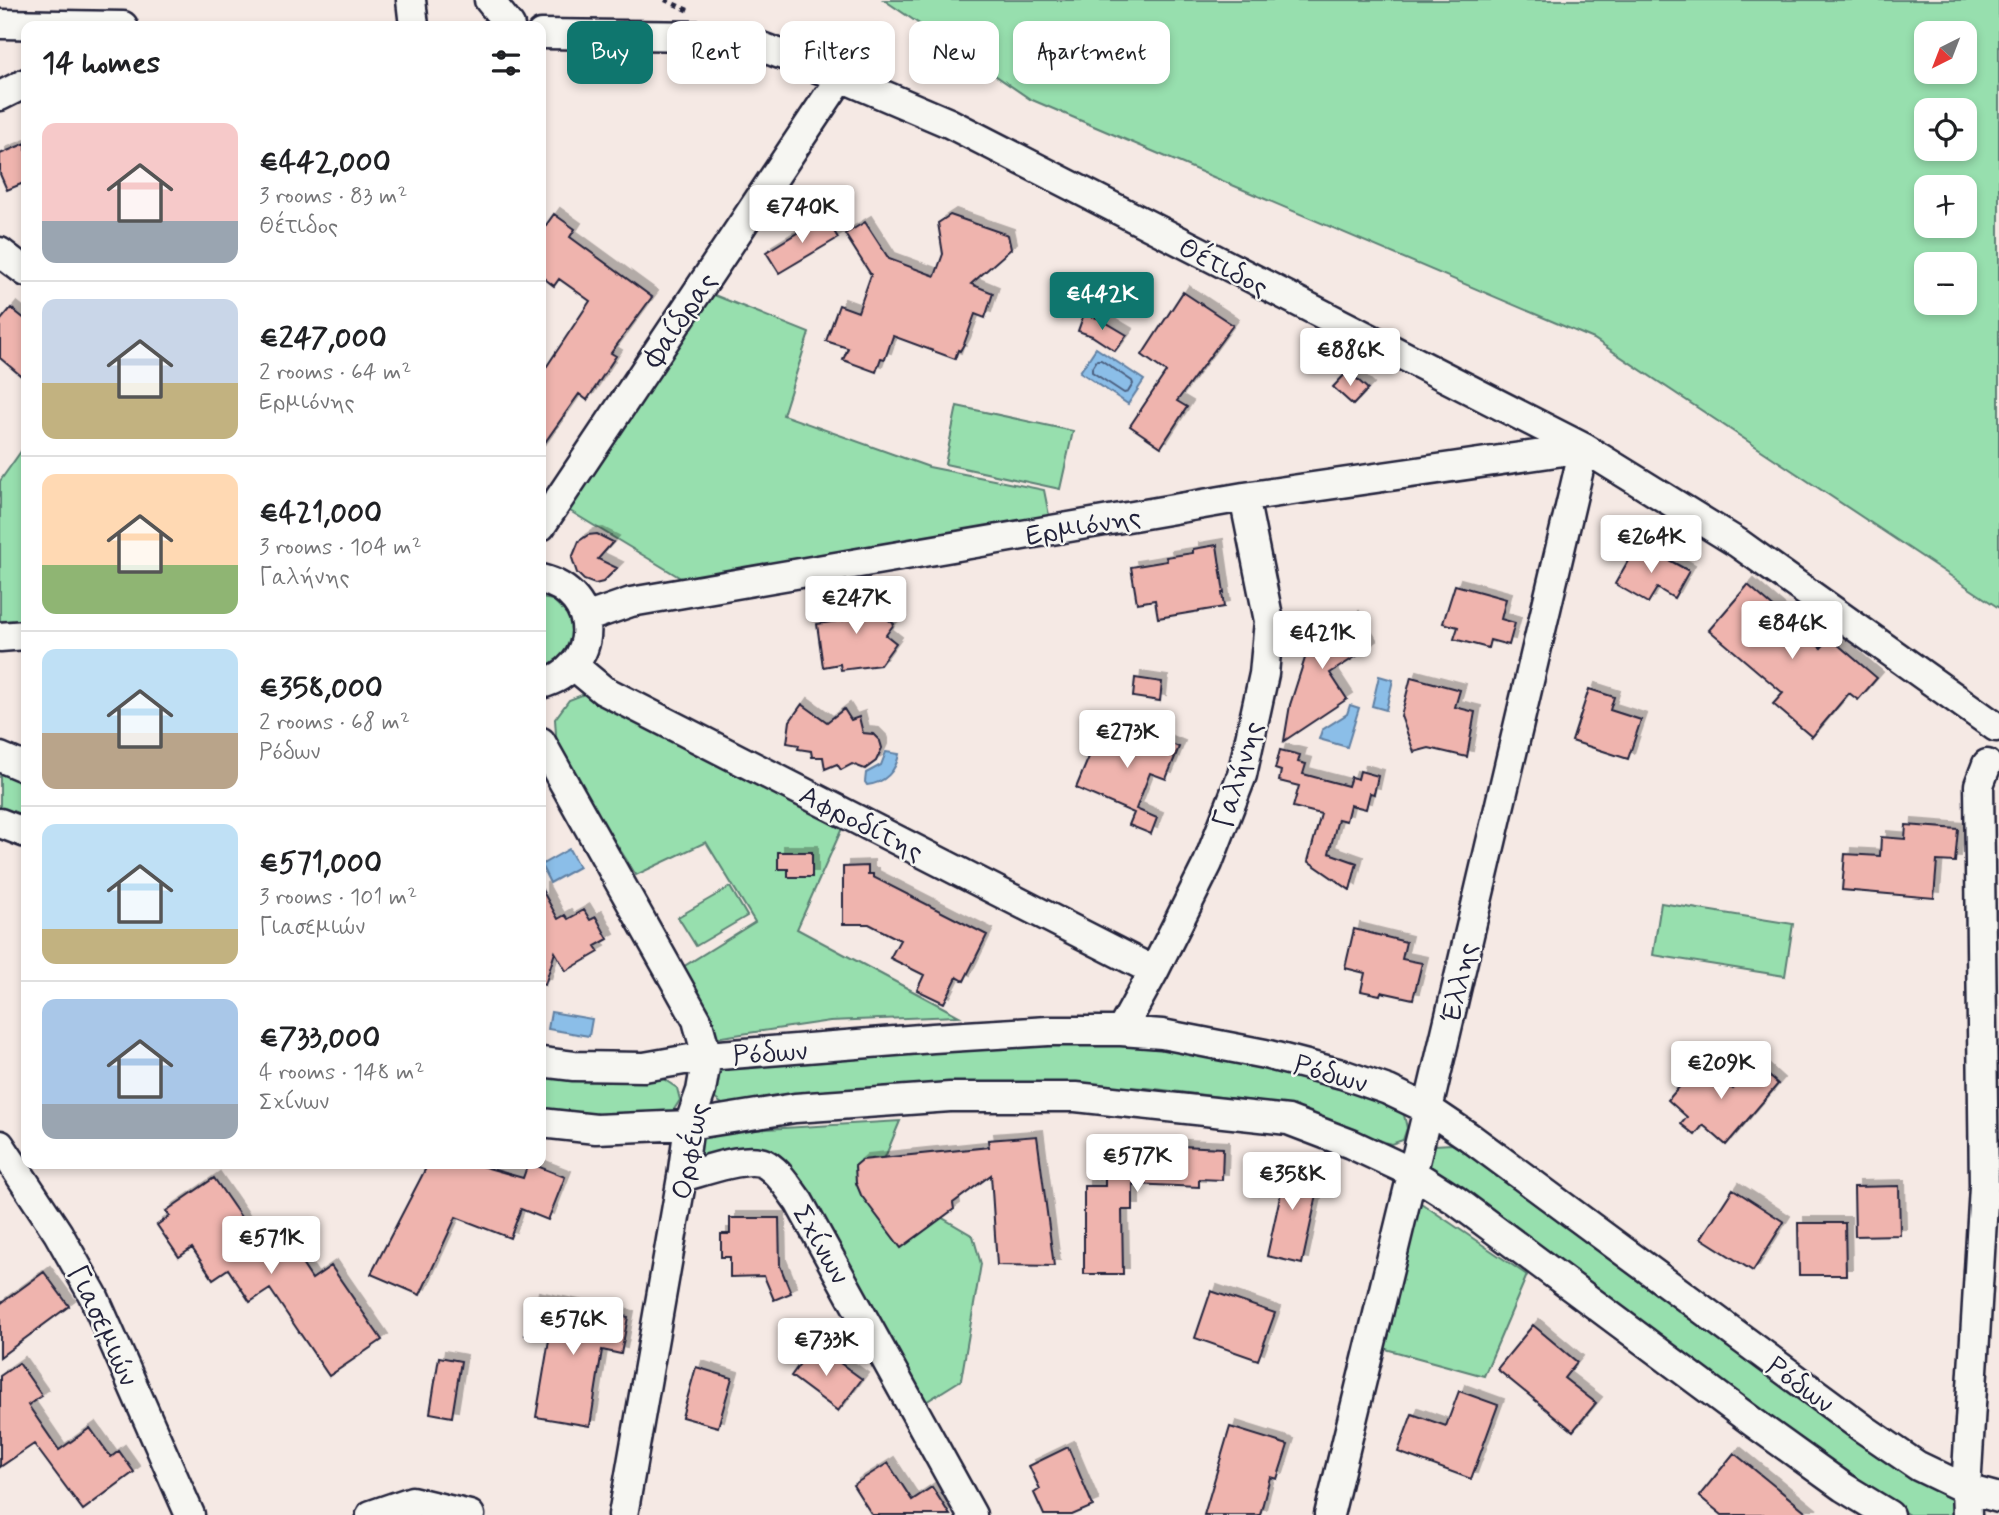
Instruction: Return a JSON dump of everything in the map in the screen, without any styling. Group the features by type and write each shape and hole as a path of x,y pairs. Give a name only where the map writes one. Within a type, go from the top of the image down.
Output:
{"street":[{"path":"411,0 413,21"},
{"path":"489,0 506,21"},
{"path":"0,24 21,24"},
{"name":"Θέτιδος","path":"546,34 708,36 747,41 780,54"},
{"name":"Φαίδρας","path":"546,519 836,84"},
{"name":"Θέτιδος","path":"857,84 949,123 1584,448 1738,543 1998,727"},
{"path":"0,96 21,86"},
{"path":"0,252 21,268"},
{"name":"Ερμιόνης","path":"585,618 631,602 1244,497 1584,448"},
{"name":"Έλλης","path":"1329,1515 1584,448"},
{"name":"Γαλήνης","path":"1121,1031 1208,863 1242,775 1265,674 1269,621 1244,497"},
{"path":"546,581 568,591 579,603 585,618 587,635 583,652 574,666 554,681 546,683"},
{"path":"0,637 21,635"},
{"name":"Αφροδίτης","path":"574,666 603,690 1154,971"},
{"path":"1966,1502 1992,1184 1979,785 1995,775 1984,748 1986,741 1998,727"},
{"name":"Ορφέως","path":"546,751 697,1020 707,1056 701,1091 689,1125 623,1515"},
{"path":"0,757 21,766"},
{"path":"0,822 21,831"},
{"name":"Ρόδων","path":"546,1063 575,1066 644,1067 707,1056 997,1034 1121,1031 1162,1034 1304,1064 1388,1090 1428,1109 1966,1502 1999,1499"},
{"name":"Ρόδων","path":"546,1124 596,1129 689,1125 820,1106 950,1097 1076,1097 1288,1120 1351,1144 1411,1172 1455,1200 1821,1471 1889,1515"},
{"name":"Γιασεμιών","path":"0,1145 58,1233 93,1295 190,1515"},
{"name":"Σχίνων","path":"682,1177 747,1161 764,1163 777,1173 799,1202 972,1515"},
{"path":"371,1515 412,1501 470,1515"}],"green space":[{"path":"884,0 1999,0 1999,608 1594,339 1030,99 999,78 999,21 915,21"},
{"path":"709,293 809,333 783,415 929,467 1044,490 1051,525 689,583 565,508"},
{"path":"957,406 1073,431 1060,489 945,464"},
{"path":"21,451 21,620 0,621 0,481"},
{"path":"546,599 553,600 570,617 573,641 562,662 546,670"},
{"path":"587,693 844,824 797,929 959,1016 830,1021 715,1038 683,967 755,922 706,842 636,875 557,750 555,719 569,700"},
{"path":"0,773 21,782 21,823 0,813"},
{"path":"730,887 747,916 696,946 678,917"},
{"path":"1661,903 1793,924 1785,976 1653,955"},
{"path":"1062,1044 1153,1047 1271,1065 1387,1099 1404,1115 1407,1128 1403,1140 1391,1144 1261,1102 1147,1088 1040,1084 725,1106 707,1093 719,1068"},
{"path":"546,1074 662,1078 677,1088 680,1100 673,1111 658,1118 546,1113"},
{"path":"900,1121 876,1179 973,1236 981,1264 961,1380 924,1403 807,1188 781,1159 696,1161 700,1133"},
{"path":"1452,1144 1474,1156 1845,1434 1955,1499 1959,1515 1909,1515 1832,1466 1434,1174 1427,1158 1434,1145"},
{"path":"1418,1201 1527,1275 1484,1376 1382,1348"}],"water":[{"path":"1096,348 1144,380 1128,404 1080,372"},
{"path":"1379,676 1393,680 1386,710 1372,706"},
{"path":"1350,705 1359,708 1347,747 1319,739 1322,730 1347,714"},
{"path":"886,752 899,754 895,766 884,779 867,785 866,773 881,765"},
{"path":"569,849 579,867 550,883 546,875 546,862"},
{"path":"551,1012 592,1019 589,1036 548,1029"}],"building":[{"path":"21,145 21,184 7,190 0,174 0,154"},
{"path":"554,214 575,229 570,237 652,297 611,353 616,356 587,400 579,394 546,441 546,367 590,301 559,279 554,286 546,280 546,225"},
{"path":"950,215 1008,235 1011,249 971,284 993,293 985,318 975,314 964,344 955,359 893,336 885,359 881,358 876,372 843,360 848,348 826,341 839,305 858,312 871,275 845,234 865,222 889,259 935,276 943,254 938,223"},
{"path":"825,216 838,238 779,273 766,252"},
{"path":"1183,292 1233,325 1177,401 1187,407 1161,447 1130,426 1166,372 1142,355"},
{"path":"11,308 21,316 21,376 0,358 0,321"},
{"path":"1084,314 1100,319 1127,335 1115,351 1092,336 1078,331"},
{"path":"1348,371 1368,389 1353,405 1333,387"},
{"path":"597,534 613,542 598,559 617,568 603,582 595,584 584,580 577,573 572,558 579,541 588,535"},
{"path":"1638,543 1689,571 1674,598 1657,588 1648,603 1615,584"},
{"path":"1217,545 1224,607 1158,618 1155,600 1137,603 1131,567 1167,561 1166,557 1193,553 1193,549"},
{"path":"841,584 894,624 886,635 896,643 880,665 841,670 840,664 823,667 817,624 846,620"},
{"path":"1455,585 1506,599 1501,619 1515,623 1509,645 1490,640 1488,648 1454,639 1458,627 1443,623"},
{"path":"1748,585 1821,648 1830,638 1877,678 1858,700 1849,693 1812,737 1773,704 1783,693 1709,630"},
{"path":"1353,617 1371,647 1330,673 1347,699 1284,741 1290,705 1306,655 1293,631 1310,621 1317,633 1334,623 1337,627"},
{"path":"1411,677 1460,690 1455,707 1475,712 1467,757 1429,748 1414,752 1401,716"},
{"path":"1135,678 1162,682 1160,701 1133,697"},
{"path":"1589,689 1614,697 1610,710 1641,720 1628,759 1572,741"},
{"path":"802,704 827,722 844,709 851,720 859,717 863,733 873,734 880,741 882,748 876,761 865,769 852,764 841,770 837,764 825,769 823,757 812,757 811,751 798,749 799,745 787,743 790,721"},
{"path":"1105,725 1129,734 1131,727 1179,747 1166,779 1150,773 1136,809 1157,818 1151,834 1129,825 1134,813 1076,788"},
{"path":"1280,750 1300,755 1298,762 1306,764 1303,774 1348,786 1351,777 1358,779 1360,771 1378,776 1374,794 1370,793 1366,809 1350,805 1346,821 1338,819 1329,853 1357,863 1350,890 1308,861 1321,814 1293,807 1299,786 1279,781 1281,771 1275,769"},
{"path":"1906,825 1958,829 1955,862 1937,861 1934,898 1842,890 1845,854 1880,856 1881,837 1905,839"},
{"path":"778,852 812,852 812,877 788,877 788,869 778,869"},
{"path":"868,866 868,874 873,874 873,877 987,935 964,981 957,977 944,1003 917,990 924,975 890,958 900,940 869,924 843,924 843,867"},
{"path":"546,897 558,919 565,915 568,919 584,910 590,920 596,917 608,939 595,946 599,952 566,971 555,952 546,982"},
{"path":"1354,929 1406,942 1402,959 1422,963 1413,999 1361,991 1365,973 1345,968"},
{"path":"1701,1062 1733,1089 1755,1063 1778,1084 1726,1145 1703,1125 1695,1135 1681,1124 1687,1117 1668,1100"},
{"path":"1037,1136 1054,1266 997,1265 991,1175 953,1203 954,1209 901,1248 861,1195 856,1183 855,1166 862,1160 989,1147 988,1140"},
{"path":"1159,1145 1223,1148 1222,1180 1199,1179 1199,1187 1133,1184 1133,1210 1122,1210 1123,1274 1084,1274 1084,1186 1105,1186 1105,1149 1159,1149"},
{"path":"1269,1165 1321,1176 1302,1264 1267,1256 1281,1192 1264,1188"},
{"path":"425,1169 492,1169 523,1178 526,1169 545,1169 565,1177 548,1220 521,1209 510,1238 456,1217 420,1295 371,1274"},
{"path":"214,1178 265,1252 285,1238 312,1279 331,1266 382,1340 329,1376 270,1289 250,1302 228,1269 213,1279 192,1248 179,1257 157,1225 170,1216 166,1211"},
{"path":"1899,1186 1900,1235 1855,1236 1854,1187"},
{"path":"1733,1189 1784,1222 1753,1271 1701,1238"},
{"path":"730,1218 779,1218 780,1266 791,1293 774,1300 764,1276 730,1277 730,1257 721,1257 721,1234 730,1234"},
{"path":"1798,1223 1845,1223 1846,1275 1799,1275"},
{"path":"44,1272 69,1306 0,1357 0,1304"},
{"path":"1211,1291 1275,1313 1258,1360 1195,1338"},
{"path":"533,1298 628,1317 621,1354 602,1350 590,1426 536,1417 549,1340 525,1335"},
{"path":"1533,1325 1577,1362 1564,1378 1596,1403 1573,1431 1497,1369"},
{"path":"814,1344 862,1379 838,1411 791,1376"},
{"path":"439,1357 461,1361 452,1417 430,1413"},
{"path":"19,1363 42,1396 28,1405 59,1450 90,1428 111,1457 119,1451 134,1472 83,1510 34,1444 0,1467 0,1376"},
{"path":"696,1367 732,1378 718,1427 682,1417"},
{"path":"1459,1391 1498,1405 1471,1479 1398,1452 1412,1414 1446,1426"},
{"path":"1230,1427 1288,1445 1277,1479 1270,1477 1260,1515 1204,1515"},
{"path":"1068,1447 1093,1506 1072,1515 1044,1515 1034,1493 1040,1489 1029,1466"},
{"path":"1734,1453 1810,1515 1722,1515 1699,1496"},
{"path":"888,1463 912,1500 932,1487 950,1515 872,1515 853,1485"}]}
